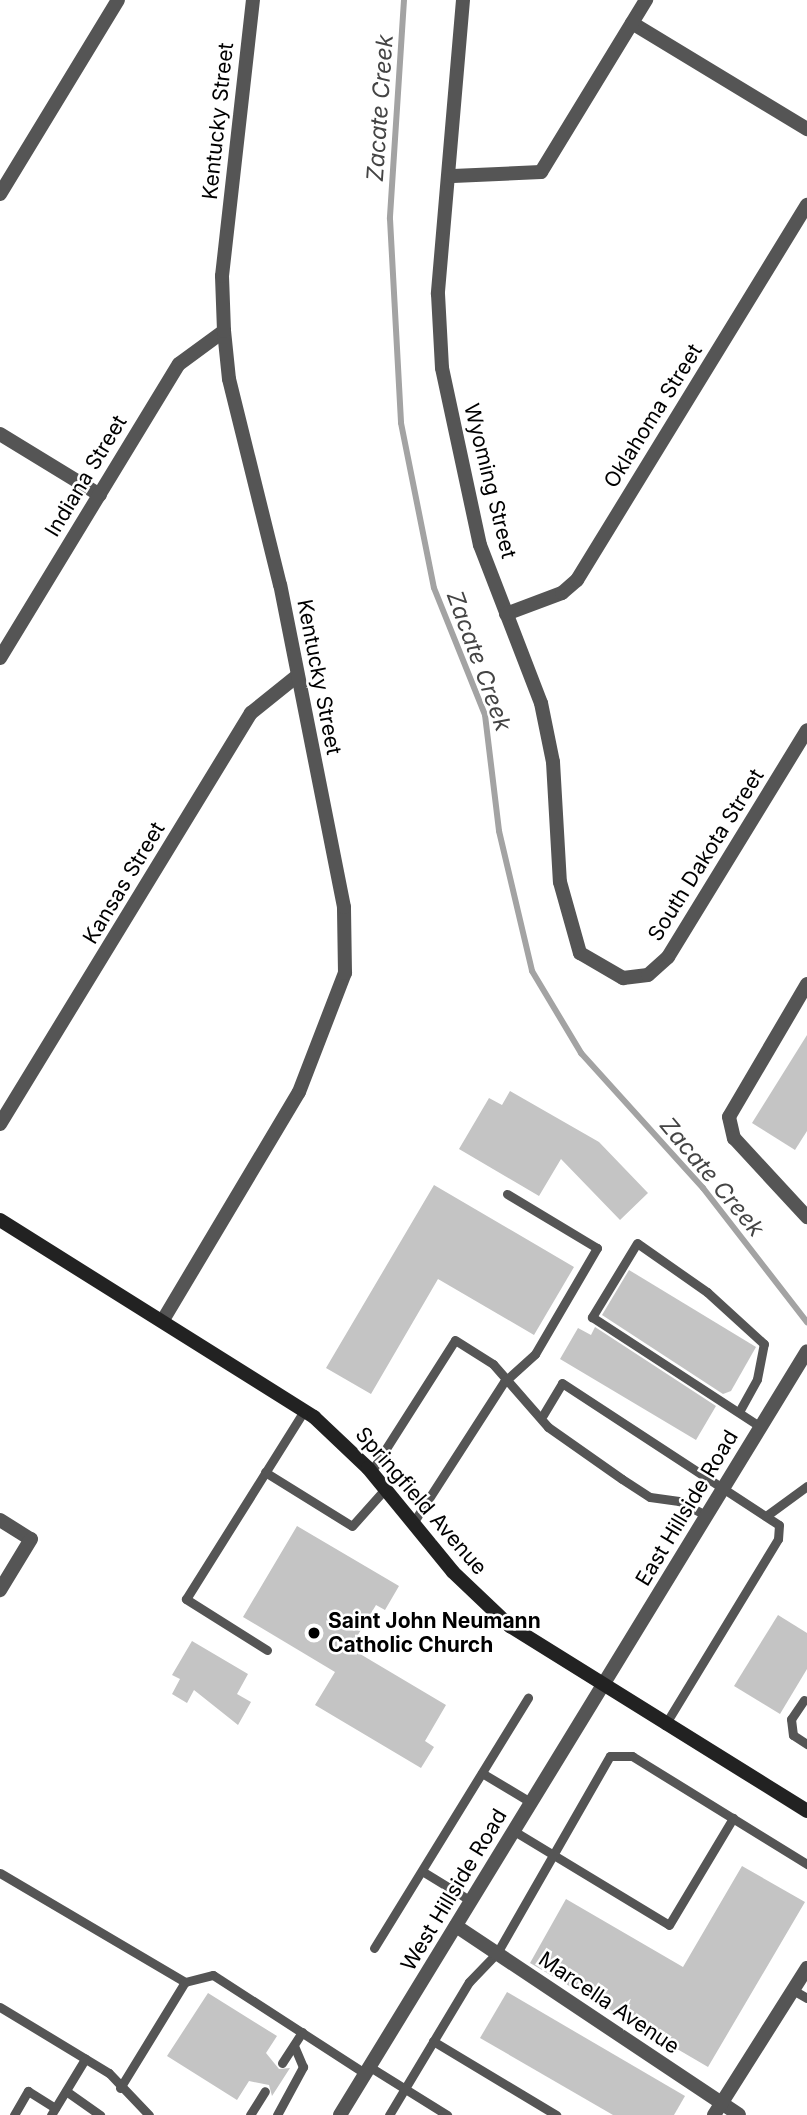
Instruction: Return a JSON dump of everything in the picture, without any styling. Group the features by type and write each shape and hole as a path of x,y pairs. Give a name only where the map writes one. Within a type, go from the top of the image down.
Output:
{"main road":[{"name":"Springfield Avenue","path":"0,1220 304,1411 371,1472 413,1523 510,1626 602,1687 807,1811"}],"street":[{"path":"0,194 118,0"},
{"name":"Kentucky Street","path":"163,1320 299,1092 345,973 344,907 297,676 229,379 224,331 222,276 253,0"},
{"name":"Wyoming Street","path":"463,0 453,176 438,294 442,368 480,545 541,703 553,762 560,882 580,953 623,978"},
{"path":"453,176 541,172 646,0"},
{"path":"632,23 807,129"},
{"name":"Oklahoma Street","path":"506,614 562,593 577,580 807,205"},
{"name":"Indiana Street","path":"0,658 179,364 224,331"},
{"path":"0,434 100,495"},
{"name":"Kansas Street","path":"0,1124 251,713 297,676"},
{"name":"South Dakota Street","path":"623,978 648,975 668,957 807,730"},
{"path":"807,984 729,1117 734,1138 807,1217"},
{"name":"East Hillside Road","path":"602,1687 807,1351"},
{"path":"0,1520 31,1539 0,1590"},
{"name":"West Hillside Road","path":"341,2115 602,1687"},
{"name":"Marcella Avenue","path":"456,1926 718,2109 739,2115"},
{"path":"718,2109 807,1968"}],"lane":[{"path":"413,1523 504,1382 535,1354 597,1248 506,1194"},
{"path":"740,1410 757,1379 764,1344 707,1292 637,1243 592,1317 740,1410 761,1427"},
{"path":"371,1472 455,1340 493,1364 504,1382 543,1415 548,1427 650,1497 679,1501 707,1516"},
{"path":"543,1415 562,1383 779,1525 778,1539 665,1725"},
{"path":"267,1650 186,1599 304,1411"},
{"path":"265,1472 352,1526 385,1489"},
{"path":"766,1516 807,1486"},
{"path":"374,1948 528,1698"},
{"path":"804,1700 791,1719 793,1735 807,1744"},
{"path":"389,2115 469,1982 497,1953 610,1756 632,1756 807,1864"},
{"path":"482,1773 531,1803"},
{"path":"514,1831 669,1925 733,1818"},
{"path":"422,1871 471,1901"},
{"path":"0,1873 184,1982 214,1975 302,2032 447,2115"},
{"path":"120,2088 184,1982"},
{"path":"793,1990 807,1998"},
{"path":"0,2007 85,2059 149,2115"},
{"path":"282,2063 302,2032"},
{"path":"433,2041 556,2115"},
{"path":"277,2115 303,2067 294,2046"},
{"path":"14,2115 28,2091 53,2112 85,2059"},
{"path":"66,2091 100,2115"},
{"path":"250,2115 265,2091"}],"building":[{"path":"807,1035 807,1131 795,1150 752,1123"},
{"path":"510,1091 599,1142 648,1193 620,1220 561,1159 539,1196 459,1149 489,1098 502,1105"},
{"path":"434,1185 574,1267 534,1335 438,1279 371,1394 326,1368"},
{"path":"629,1270 756,1347 731,1391 723,1394 602,1315"},
{"path":"595,1327 716,1406 696,1440 560,1359 578,1328 591,1335"},
{"name":"Saint John Neumann Catholic Church","path":"297,1526 399,1586 385,1610 376,1605 350,1648 446,1705 425,1741 434,1747 421,1768 315,1705 335,1672 243,1617"},
{"path":"778,1615 807,1633 807,1669 780,1714 734,1686"},
{"path":"192,1641 248,1674 237,1694 251,1702 238,1725 194,1690 187,1703 172,1694 180,1679 172,1675"},
{"path":"742,1866 805,1902 708,2067 530,1963 566,1899 683,1967"},
{"path":"507,1992 685,2096 674,2115 613,2115 480,2038"},
{"path":"208,1993 277,2036 266,2053 279,2069 290,2068 272,2096 269,2085 249,2081 237,2100 167,2056"}],"waterway":[{"name":"Zacate Creek","path":"404,0 390,219 401,423 434,588 485,715 499,831 532,971 581,1053 703,1188 807,1322"}],"place":[{"name":"Saint John Neumann Catholic Church","path":"314,1633"}]}
